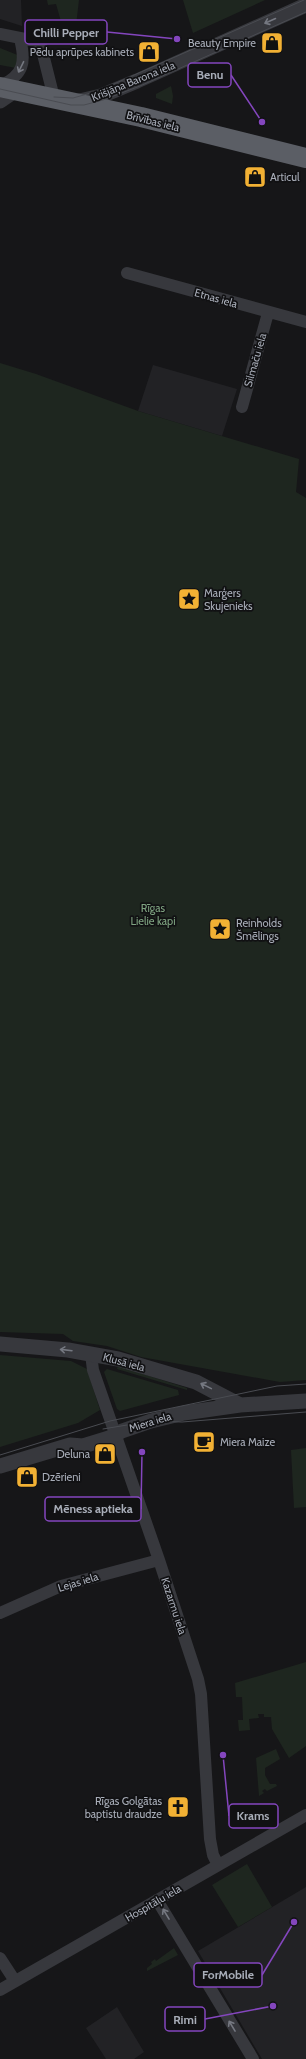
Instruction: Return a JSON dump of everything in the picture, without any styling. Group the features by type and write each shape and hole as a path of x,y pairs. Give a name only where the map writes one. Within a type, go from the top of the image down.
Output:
{"highway":[{"name":"Brīvības iela","path":"4,91 61,100 141,117 306,158"}],"street":[{"name":"Krišjāņa Barona iela","path":"61,100 101,96 306,5"},
{"path":"0,34 40,42 61,100"},
{"path":"4,91 24,63 20,39"},
{"name":"Etnas iela","path":"127,273 306,322"},
{"name":"Silmaču iela","path":"242,407 268,312"},
{"name":"Klusā iela","path":"0,1344 91,1354 118,1359 196,1382 240,1405"},
{"name":"Kazarmu iela","path":"91,1354 93,1370 114,1435 159,1560 201,1694 210,1839 213,1855 218,1865"},
{"name":"Miera iela","path":"0,1466 70,1445 83,1446 151,1421 184,1413 240,1405 306,1401"},
{"name":"Lejas iela","path":"0,1613 61,1586 159,1560"},
{"name":"Hospitāļu iela","path":"0,1990 306,1815"},
{"path":"157,1900 252,2059"},
{"path":"0,1958 15,1981"}],"shaded area":[{"path":"0,0 21,0 22,26 0,19"},
{"path":"153,365 237,389 222,436 138,411"},
{"path":"306,1887 306,2059 262,2059 198,1951"},
{"path":"117,2007 144,2052 134,2059 106,2059 86,2028"}],"green space":[{"path":"47,0 79,0 75,34 64,32 56,4 48,5"},
{"path":"183,0 265,0 193,33"},
{"path":"0,48 20,56 16,68 0,65"},
{"path":"171,86 173,96 172,104 156,98 156,94"},
{"name":"Rīgas Lielie kapi","path":"0,363 36,374 138,411 299,459 296,492 306,498 306,1380 280,1382 141,1357 107,1346 73,1341 63,1334 0,1332"},
{"path":"0,1355 71,1361 87,1369 100,1410 78,1423 0,1447"},
{"path":"118,1366 187,1388 187,1390 117,1369"},
{"path":"107,1369 178,1390 179,1395 120,1411 117,1409 104,1372"},
{"path":"306,1448 306,1507 294,1508 291,1450"},
{"path":"306,1662 306,1746 289,1758 272,1729 271,1717 264,1717 264,1714 258,1714 259,1718 249,1719 250,1730 239,1731 238,1720 243,1720 242,1697 236,1697 235,1683"},
{"path":"276,1749 280,1759 265,1768 265,1775 270,1784 276,1784 277,1786 267,1791 265,1789 262,1791 264,1793 259,1796 256,1758"},
{"path":"247,1864 272,1907 238,1927 212,1885"},
{"path":"174,1948 178,1955 147,1971 147,1968 152,1964 151,1962 155,1959 156,1961"}],"tram line":[{"path":"54,97 73,98 98,91 304,0"},
{"path":"0,89 71,105 84,105 103,100 140,86 306,12"},
{"path":"0,1455 110,1421 277,1386 306,1384"},
{"path":"103,1429 151,1421 182,1422 306,1412"}],"place":[{"name":"Chilli Pepper","path":"177,39"},
{"name":"Beauty Empire","path":"272,43"},
{"name":"Pēdu aprūpes kabinets","path":"149,52"},
{"name":"Benu","path":"262,122"},
{"name":"Articul","path":"255,177"},
{"name":"Marģers Skujenieks","path":"189,599"},
{"name":"Reinholds Šmēlings","path":"220,929"},
{"name":"Miera Maize","path":"204,1442"},
{"name":"Mēness aptieka","path":"142,1452"},
{"name":"Deluna","path":"105,1454"},
{"name":"Dzērieni","path":"27,1477"},
{"name":"Krams","path":"223,1755"},
{"name":"Rīgas Golgātas baptistu draudze","path":"178,1807"},
{"name":"ForMobile","path":"294,1922"},
{"name":"Rimi","path":"273,2006"}]}
